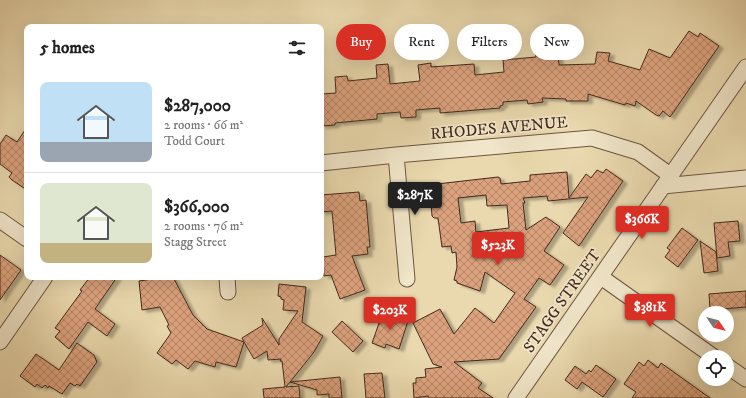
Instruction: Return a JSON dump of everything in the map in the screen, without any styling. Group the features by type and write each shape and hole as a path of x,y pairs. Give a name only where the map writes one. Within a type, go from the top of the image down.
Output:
{"street":[{"name":"STAGG STREET","path":"516,398 746,67"},
{"name":"RHODES AVENUE","path":"324,163 592,138 638,152 667,181"},
{"path":"396,155 407,279"},
{"path":"667,181 746,178"},
{"path":"0,220 24,237"},
{"path":"601,277 704,350"},
{"path":"0,342 43,280"},
{"path":"227,280 228,292"},
{"path":"734,371 746,379"}],"building":[{"path":"689,31 698,37 700,33 719,46 670,117 663,111 659,116 656,115 636,101 635,106 626,103 625,105 588,94 588,101 566,101 566,99 542,98 543,102 528,104 527,100 503,102 503,105 500,106 500,108 440,113 440,108 416,110 416,117 401,118 400,112 377,114 377,119 335,123 335,125 324,126 324,94 336,93 335,77 347,76 348,81 377,78 376,65 388,64 390,84 420,81 418,65 431,63 431,67 474,64 475,75 504,72 503,60 522,60 522,58 530,58 530,60 558,60 559,65 595,64 597,52 610,53 608,61 640,70 649,49 670,58"},
{"path":"24,132 24,188 9,177 12,173 0,164 0,144 6,135 17,142"},
{"path":"606,169 623,181 579,246 563,233 588,197 548,201 547,196 523,198 525,203 523,203 526,230 546,217 560,227 544,251 564,265 550,285 539,278 524,299 536,307 499,359 454,362 482,383 478,388 493,398 429,398 428,396 414,398 413,383 416,383 416,378 426,377 425,369 442,367 433,364 413,323 440,309 454,334 475,308 494,323 515,293 485,272 480,291 457,283 457,281 454,280 457,267 456,252 452,253 451,246 442,247 438,218 434,218 432,216 431,198 435,197 437,184 498,177 500,178 501,184 530,181 530,175 567,172 569,198 586,174 591,178 597,170 603,173","holes":["486,195 487,206 507,205 509,228 476,232 475,221 461,223 458,198"]},
{"path":"359,192 360,201 366,200 370,247 367,247 368,254 352,256 365,290 340,299 331,275 324,276 324,257 336,255 332,211 324,212 324,195"},
{"path":"738,221 740,241 728,242 730,256 717,258 714,223"},
{"path":"682,228 698,240 678,267 665,257 670,250 667,248"},
{"path":"700,241 716,252 718,271 704,273"},
{"path":"0,255 21,270 0,300"},
{"path":"88,280 115,280 95,309 115,324 107,336 88,322 69,349 55,337 60,331 55,328 82,291 80,290"},
{"path":"175,280 193,315 207,329 244,342 236,367 216,362 215,367 195,361 188,369 176,360 172,364 157,353 171,333 167,326 169,325 160,307 142,310 139,281"},
{"path":"279,284 306,287 302,322 323,336 314,352 286,387 299,386 300,398 264,398 263,389 285,387 282,361 280,361 281,359 268,360 267,351 254,359 242,338 263,325 262,318 279,345 279,339 298,311 283,310 284,300 278,296"},
{"path":"746,291 746,307 734,308 734,306 710,306 709,294"},
{"path":"383,312 408,321 399,349 386,344 385,348 372,343"},
{"path":"342,321 363,341 353,352 332,332"},
{"path":"77,343 94,355 97,362 80,386 77,384 75,386 70,383 62,394 49,386 48,388 45,385 42,388 37,384 35,387 20,376 36,354 59,370"},
{"path":"648,360 658,368 661,363 710,398 632,398 636,392 624,384 639,362 644,366"},
{"path":"596,365 616,379 603,397 582,382 577,389 565,380 575,366 586,374 589,370 591,372"},
{"path":"382,373 385,398 366,398 364,374"},
{"path":"340,377 342,398 329,398 329,394 317,395 317,390 290,382"}]}
